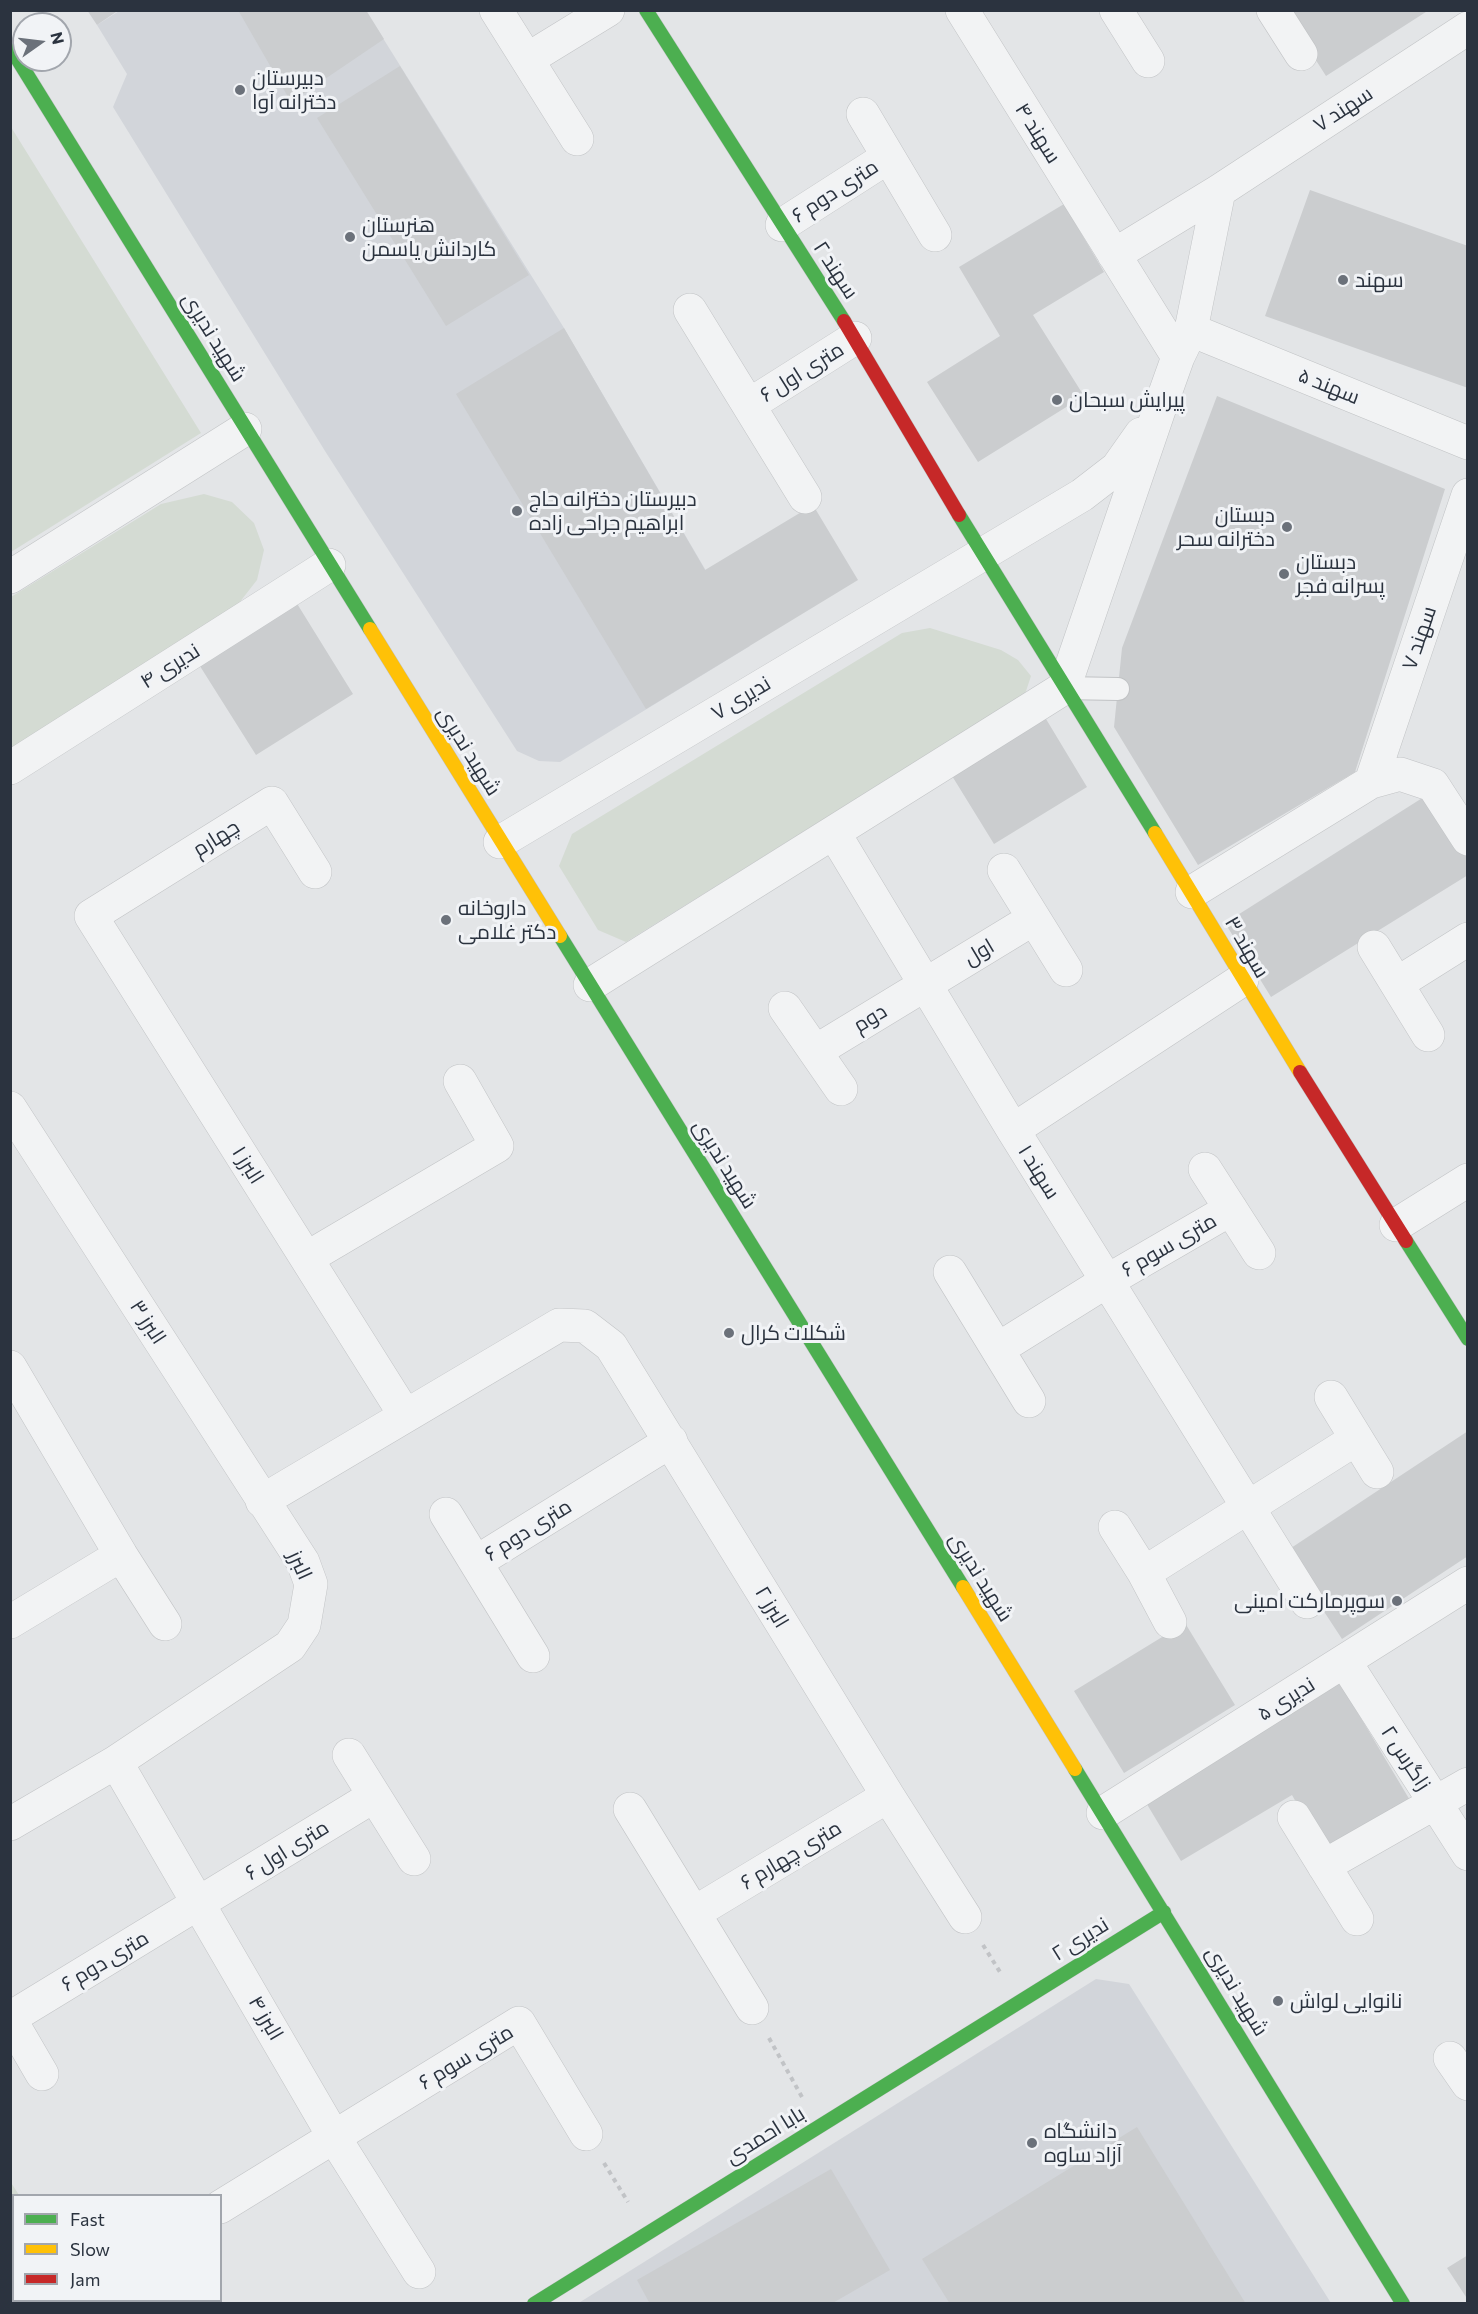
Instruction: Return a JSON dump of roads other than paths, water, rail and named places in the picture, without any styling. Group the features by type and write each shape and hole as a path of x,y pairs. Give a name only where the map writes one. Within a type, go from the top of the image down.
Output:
{"street":[{"path":"496,10 577,139"},
{"path":"528,58 608,10"},
{"name":"سهند ۲","path":"646,10 855,339 1064,688"},
{"name":"سهند ۴","path":"962,10 1114,255 1184,343"},
{"path":"1273,10 1300,54"},
{"path":"1122,13 1148,61"},
{"name":"سهند ۷","path":"1219,191 1467,28"},
{"name":"شهید ندیری","path":"10,47 1103,1813 1403,2304"},
{"path":"863,114 935,235"},
{"name":"۶ متری دوم","path":"782,225 888,157"},
{"path":"1114,255 1219,191"},
{"path":"590,985 1064,688 1184,343 1219,191"},
{"path":"690,310 805,497"},
{"name":"۶ متری اول","path":"748,405 855,339"},
{"name":"سهند ۵","path":"1184,343 1467,443"},
{"path":"983,556 1082,495 1117,468 1158,413"},
{"path":"10,577 245,429"},
{"name":"سهند ۷","path":"1371,782 1467,495"},
{"name":"ندیری ۷","path":"500,842 875,617 983,556"},
{"name":"ندیری ۴","path":"10,768 329,565"},
{"name":"سهند ۳","path":"1064,688 1192,892 1242,980 1467,1339"},
{"path":"1192,892 1371,782 1400,774 1433,785 1467,839"},
{"name":"چهارم","path":"91,916 272,803 315,872"},
{"name":"سهند ۱","path":"834,833 1013,1130 1250,1507 1307,1602"},
{"path":"1004,870 1066,970"},
{"name":"البرز ۱","path":"91,916 405,1415"},
{"name":"اول","path":"924,985 1033,920"},
{"path":"1398,983 1467,939"},
{"path":"1374,947 1428,1035"},
{"path":"1013,1130 1242,980"},
{"name":"دوم","path":"816,1051 924,985"},
{"path":"785,1008 841,1089"},
{"path":"307,1258 497,1146 460,1081"},
{"name":"البرز ۳","path":"10,1108 262,1501"},
{"path":"1205,1169 1259,1253"},
{"path":"1396,1225 1467,1180"},
{"name":"۶ متری سوم","path":"1107,1281 1231,1209"},
{"path":"950,1272 1029,1401"},
{"path":"998,1349 1107,1281"},
{"name":"البرز ۲","path":"405,1415 559,1325 585,1326 611,1346 888,1796 966,1917"},
{"path":"10,1367 121,1555 165,1624"},
{"path":"1331,1397 1377,1472"},
{"path":"262,1501 405,1415"},
{"path":"1144,1573 1356,1439"},
{"name":"۶ متری دوم","path":"533,1656 478,1562 671,1441"},
{"name":"البرز","path":"13,1817 116,1762 290,1646 304,1625 311,1584 303,1562 262,1501"},
{"path":"446,1514 478,1562"},
{"path":"1115,1527 1144,1573 1170,1622"},
{"path":"10,1622 121,1555"},
{"name":"ندیری ۵","path":"1103,1813 1467,1583"},
{"name":"زاگرس ۲","path":"1345,1662 1467,1854"},
{"path":"349,1755 414,1859"},
{"name":"البرز ۴","path":"116,1762 334,2137 418,2272"},
{"path":"1324,1866 1467,1784"},
{"name":"۶ متری اول","path":"200,1904 374,1796"},
{"name":"۶ متری چهارم","path":"694,1913 888,1796"},
{"path":"630,1809 752,2008"},
{"path":"1294,1817 1356,1919"},
{"name":"۶ متری دوم","path":"10,2018 200,1904"},
{"name":"ندیری ۲","path":"1018,2002 1164,1912"},
{"name":"بابا احمدی","path":"534,2304 1018,2002"},
{"path":"10,2018 42,2074"},
{"name":"۶ متری سوم","path":"334,2137 519,2023 586,2134"},
{"path":"222,2206 334,2137"}],"lane":[{"path":"1064,688 1118,689"}],"place":[{"name":"دبیرستان دخترانه آوا","path":"240,90"},
{"name":"هنرستان کاردانش یاسمن","path":"350,237"},
{"name":"سهند","path":"1343,280"},
{"name":"پیرایش سبحان","path":"1057,400"},
{"name":"دبیرستان دخترانه حاج ابراهیم جراحی زاده","path":"517,511"},
{"name":"دبستان دخترانه سحر","path":"1287,527"},
{"name":"دبستان پسرانه فجر","path":"1284,574"},
{"name":"داروخانه دکتر غلامی","path":"446,920"},
{"name":"شکلات کرال","path":"729,1333"},
{"name":"سوپرمارکت امینی","path":"1397,1601"},
{"name":"نانوایی لواش","path":"1278,2001"},
{"name":"دانشگاه آزاد ساوه","path":"1032,2143"}]}
